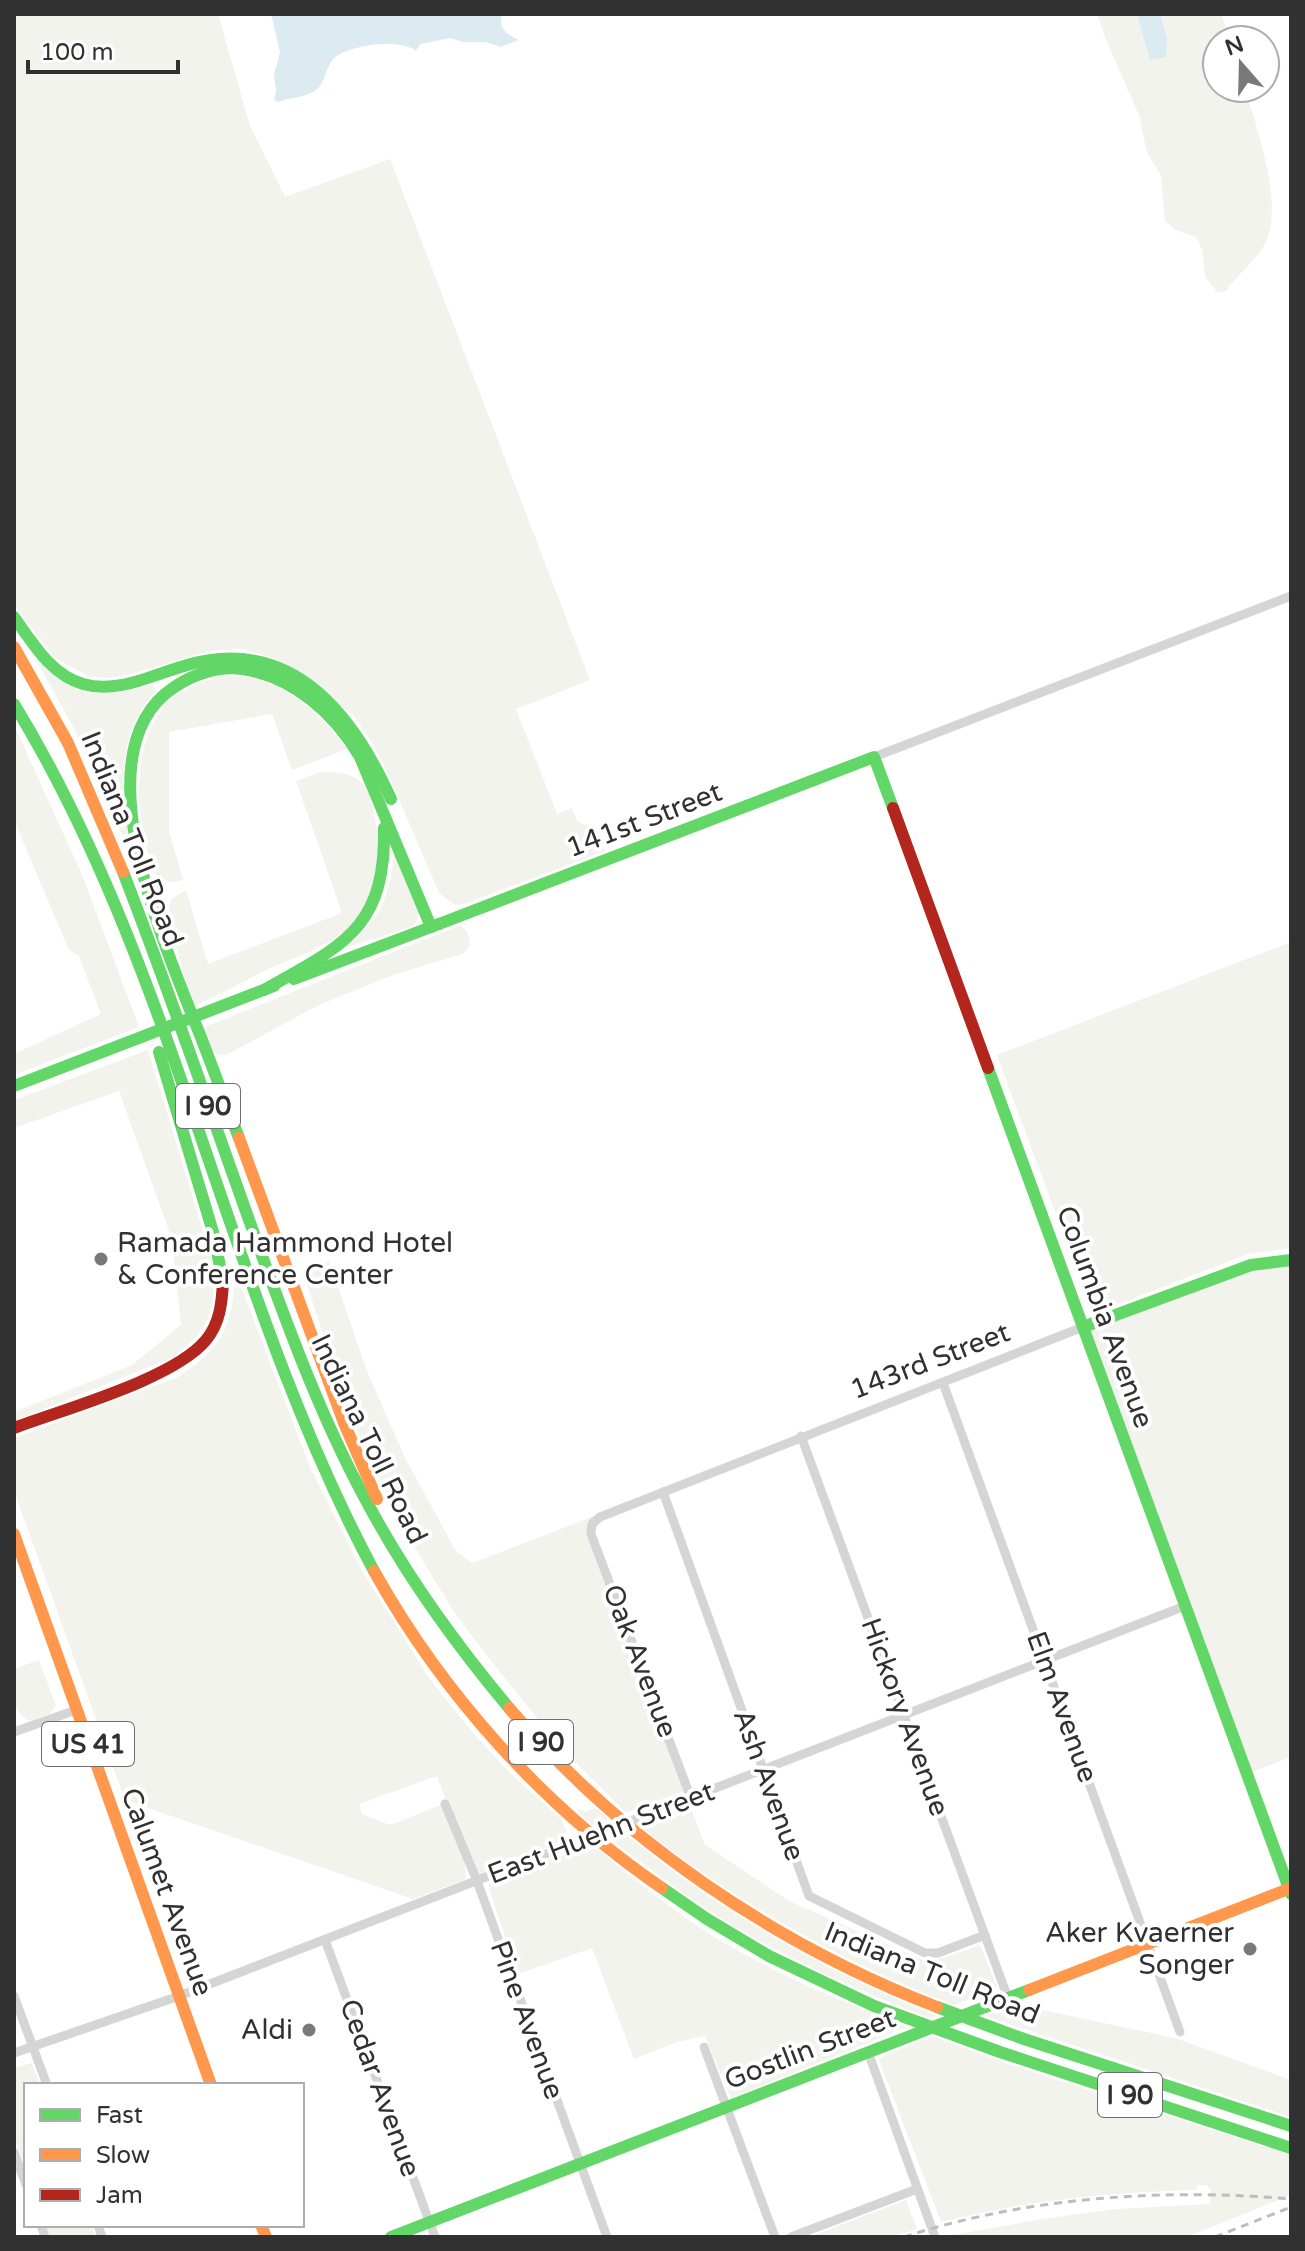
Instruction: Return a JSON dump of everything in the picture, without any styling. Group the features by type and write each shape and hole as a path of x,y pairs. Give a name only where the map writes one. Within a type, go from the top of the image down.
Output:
{"main road":[{"path":"14,617 45,659 61,673 83,684 109,686 222,657 253,659 283,669 316,688 362,737 378,765 435,926"},
{"name":"Indiana Toll Road","path":"14,647 52,711 96,804 294,1340 351,1472 404,1566 434,1611 522,1721 600,1802 654,1847 758,1919 817,1953 919,2000 1008,2033 1291,2126"},
{"path":"404,1566 344,1423 169,953 138,857 131,793 132,764 138,735 158,699 191,676 236,668 259,672 310,699 334,720 354,746 435,926"},
{"name":"Indiana Toll Road","path":"14,704 51,768 99,868 308,1431 353,1532 402,1617 459,1698 499,1745 570,1816 622,1859 673,1897 787,1965 888,2011 977,2044 1287,2146"},
{"name":"141st Street","path":"14,1086 874,757"},
{"name":"Columbia Avenue","path":"874,757 1290,1890"},
{"path":"264,990 330,952 349,937 366,920 378,898 385,874 386,846 384,824 371,780"},
{"path":"14,1428 134,1384 183,1362 208,1338 219,1318 223,1298 221,1258 160,1059 151,1003"},
{"name":"143rd Street","path":"1083,1327 1251,1265 1291,1260"},
{"name":"Calumet Avenue","path":"14,1534 210,2083"},
{"name":"Gostlin Street","path":"391,2237 1290,1890"}],"street":[{"name":"141st Street","path":"874,757 1291,596"},
{"name":"143rd Street","path":"592,1524 600,1517 801,1436 1083,1327"},
{"name":"Elm Avenue","path":"943,1383 1180,2032"},
{"name":"Hickory Avenue","path":"801,1436 1008,1998"},
{"name":"Ash Avenue","path":"663,1492 809,1896 925,1953 938,1953 985,1935"},
{"name":"Oak Avenue","path":"592,1524 591,1534 691,1798"},
{"name":"East Huehn Street","path":"14,2053 179,1996 1185,1606"},
{"path":"14,1732 76,1710"},
{"name":"Pine Avenue","path":"445,1804 477,1881 607,2237"},
{"name":"Cedar Avenue","path":"325,1940 435,2237"},
{"path":"14,1996 46,2083"},
{"path":"704,2047 775,2237"},
{"path":"868,2052 935,2237"},
{"path":"14,2152 24,2180"},
{"path":"791,2237 917,2189"}],"shaded area":[{"path":"14,14 218,14 250,126 285,197 390,159 590,680 516,709 557,814 572,808 577,821 596,830 605,851 455,905 439,893 389,776 373,744 353,715 276,659 242,649 209,651 131,674 90,677 55,658 14,605"},
{"path":"271,14 502,14 504,30 519,40 501,47 450,38 420,44 416,51 389,44 355,48 334,58 315,91 278,102 274,100 274,75 280,52"},
{"path":"1097,14 1221,14 1225,24 1201,24 1201,104 1250,104 1267,168 1272,212 1270,231 1263,247 1226,291 1217,292 1205,276 1202,249 1196,237 1176,230 1165,221 1161,175 1147,153 1139,115"},
{"path":"1137,14 1160,14 1167,39 1166,57 1150,60"},
{"path":"39,658 51,672 77,689 105,693 153,685 156,691 135,723 125,758 124,796 128,833 122,835 75,730 36,660"},
{"path":"220,676 252,678 280,688 317,715 347,749 292,770 272,714 169,732 169,831 183,880 170,882 156,875 144,836 139,791 144,747 151,727 168,703 188,688"},
{"path":"14,725 83,877 139,1027 14,1075 14,1054 101,1014 79,956 69,950 14,820"},
{"path":"320,772 341,773 356,778 370,798 378,856 366,904 347,929 330,941 194,1006 167,917 171,899 186,890 208,964 342,913 296,781"},
{"path":"394,853 420,912 414,926 345,948 367,928 381,906 390,882"},
{"path":"461,925 468,933 470,945 463,954 396,974 319,1005 228,1054 219,1055 212,1051 202,1028"},
{"path":"1291,942 1291,1248 1248,1254 1116,1305 1095,1305 1084,1290 997,1055"},
{"path":"148,1050 215,1271 211,1310 195,1338 174,1357 14,1421 14,1412 132,1365 181,1325 172,1239 119,1091 14,1128 14,1100"},
{"path":"1291,1260 1291,1757 1247,1774 1083,1327 1251,1265"},
{"path":"329,1261 367,1371 405,1458 456,1551 472,1563 592,1517 591,1534 689,1789 626,1813 560,1746 454,1612 404,1530 343,1400 306,1280 310,1268"},
{"path":"235,1271 310,1467 362,1571 429,1678 467,1726 505,1768 561,1819 567,1832 559,1835 561,1841 474,1879 437,1776 359,1804 362,1814 390,1825 441,1805 464,1857 466,1879 413,1899 125,1800 14,1491 14,1438 176,1378 192,1367 215,1346 222,1334 232,1306"},
{"path":"39,1660 56,1706 49,1714 31,1721 24,1718 16,1707 14,1669"},
{"path":"581,1808 584,1812 596,1808 608,1819 592,1825 577,1811"},
{"path":"692,1811 705,1845 789,1901 925,1961 980,1945 997,1987 955,2005 833,1951 753,1906 644,1829"},
{"path":"628,1836 700,1891 775,1938 854,1979 937,2016 930,2018 859,1990 745,1933 613,1841"},
{"path":"596,1848 683,1916 736,1950 808,1986 907,2027 731,2098 705,2036 677,2042 634,2059 592,1948 518,1974 490,1892 489,1885 516,1870"},
{"path":"1014,2004 1175,2038 1291,2080 1291,2117 985,2016"},
{"path":"932,2036 1011,2065 1261,2146 1291,2142 1291,2195 1187,2237 941,2237 1117,2209 1210,2204 1211,2190 1206,2185 1197,2185 1197,2190 1068,2199 1004,2208 941,2222 879,2060"},
{"path":"32,2063 39,2083 24,2083 24,2164 14,2136 14,2068"},
{"path":"906,2200 917,2229 891,2237 809,2237"},
{"path":"47,2227 92,2227 96,2237 50,2237"}],"railway":[{"path":"904,2237 998,2213 1096,2199 1194,2195 1291,2199"},
{"path":"1215,2237 1291,2207"}],"traffic: fast":[{"path":"14,617 52,665 83,684 121,685 184,666 222,659 256,661 286,671 313,688 336,710 357,737 391,799"},
{"path":"239,1138 167,951 138,852 131,803 132,757 145,718 181,683 206,672 224,669 261,673 311,700 338,726 360,757 431,927"},
{"path":"14,704 70,807 119,914 161,1023 278,1357 323,1465 374,1571"},
{"path":"439,924 874,757 893,808"},
{"path":"264,990 337,946 368,912 383,862 384,828"},
{"path":"123,872 253,1231 338,1446 374,1515 420,1590 509,1708"},
{"path":"294,979 439,924"},
{"path":"14,1086 274,986"},
{"path":"159,1052 213,1232 223,1281"},
{"path":"988,1068 1291,1894"},
{"path":"1083,1327 1251,1265 1291,1260"},
{"path":"662,1888 769,1956 874,2006 1000,2052 1291,2148"},
{"path":"391,2237 1029,1990"},
{"path":"937,2007 1024,2039 1291,2126"}],"traffic: slow":[{"path":"14,647 68,743 123,872"},
{"path":"239,1138 344,1423 377,1499"},
{"path":"14,1534 210,2083"},
{"path":"374,1571 432,1662 500,1746 577,1822 662,1888"},
{"path":"509,1708 601,1802 705,1884 760,1920 818,1952 877,1982 937,2007"},
{"path":"1029,1990 1291,1888"},
{"path":"262,2227 266,2237"}],"traffic: jam":[{"path":"893,808 988,1068"},
{"path":"14,1428 144,1380 191,1354 214,1327 221,1305 223,1281"}],"place":[{"name":"Ramada Hammond Hotel & Conference Center","path":"101,1259"},
{"name":"Aker Kvaerner Songer","path":"1250,1949"},
{"name":"Aldi","path":"309,2030"}]}
